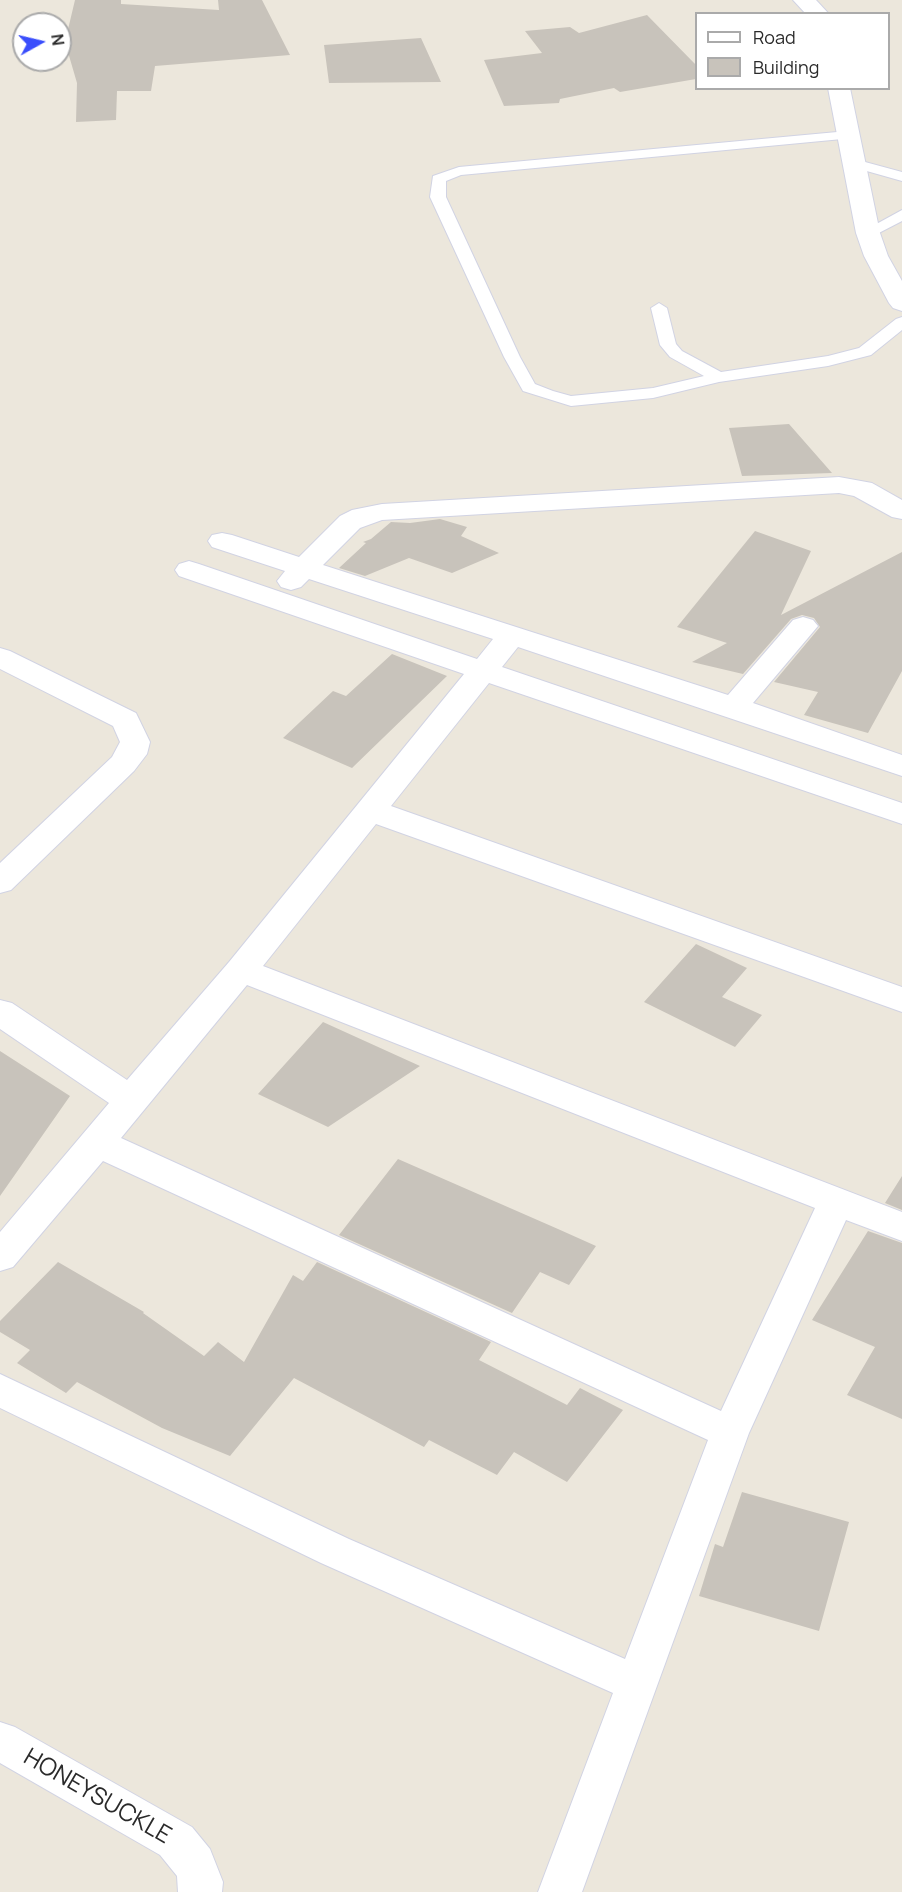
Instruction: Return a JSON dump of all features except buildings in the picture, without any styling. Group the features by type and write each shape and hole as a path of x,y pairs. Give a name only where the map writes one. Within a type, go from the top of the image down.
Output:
{"street":[{"path":"804,0 817,12"},
{"path":"838,90 868,233 876,256 902,303"},
{"path":"274,601 303,567 350,522 362,516 382,512 839,485 862,489 902,511"},
{"path":"222,541 734,707 902,766"},
{"path":"189,570 274,601 902,814"},
{"path":"734,707 803,626"},
{"path":"0,1257 99,1143 130,1100 241,970 512,635"},
{"path":"0,657 125,720 135,742 132,754 123,764 0,882"},
{"path":"370,810 902,1000"},
{"path":"241,970 902,1227"},
{"path":"0,1012 130,1100"},
{"path":"99,1143 730,1433"},
{"path":"560,1892 635,1683 730,1433 837,1200"},
{"path":"0,1390 335,1551 635,1683"},
{"name":"HONEYSUCKLE","path":"0,1741 176,1841 194,1864 201,1882 200,1892"}],"lane":[{"path":"848,135 459,171 438,179 438,197 512,357 530,387 547,395 571,401 653,393 718,377 828,362 865,352 902,322"},
{"path":"854,163 902,177"},
{"path":"868,233 902,215"},
{"path":"659,308 668,345 676,354 718,377"}]}
